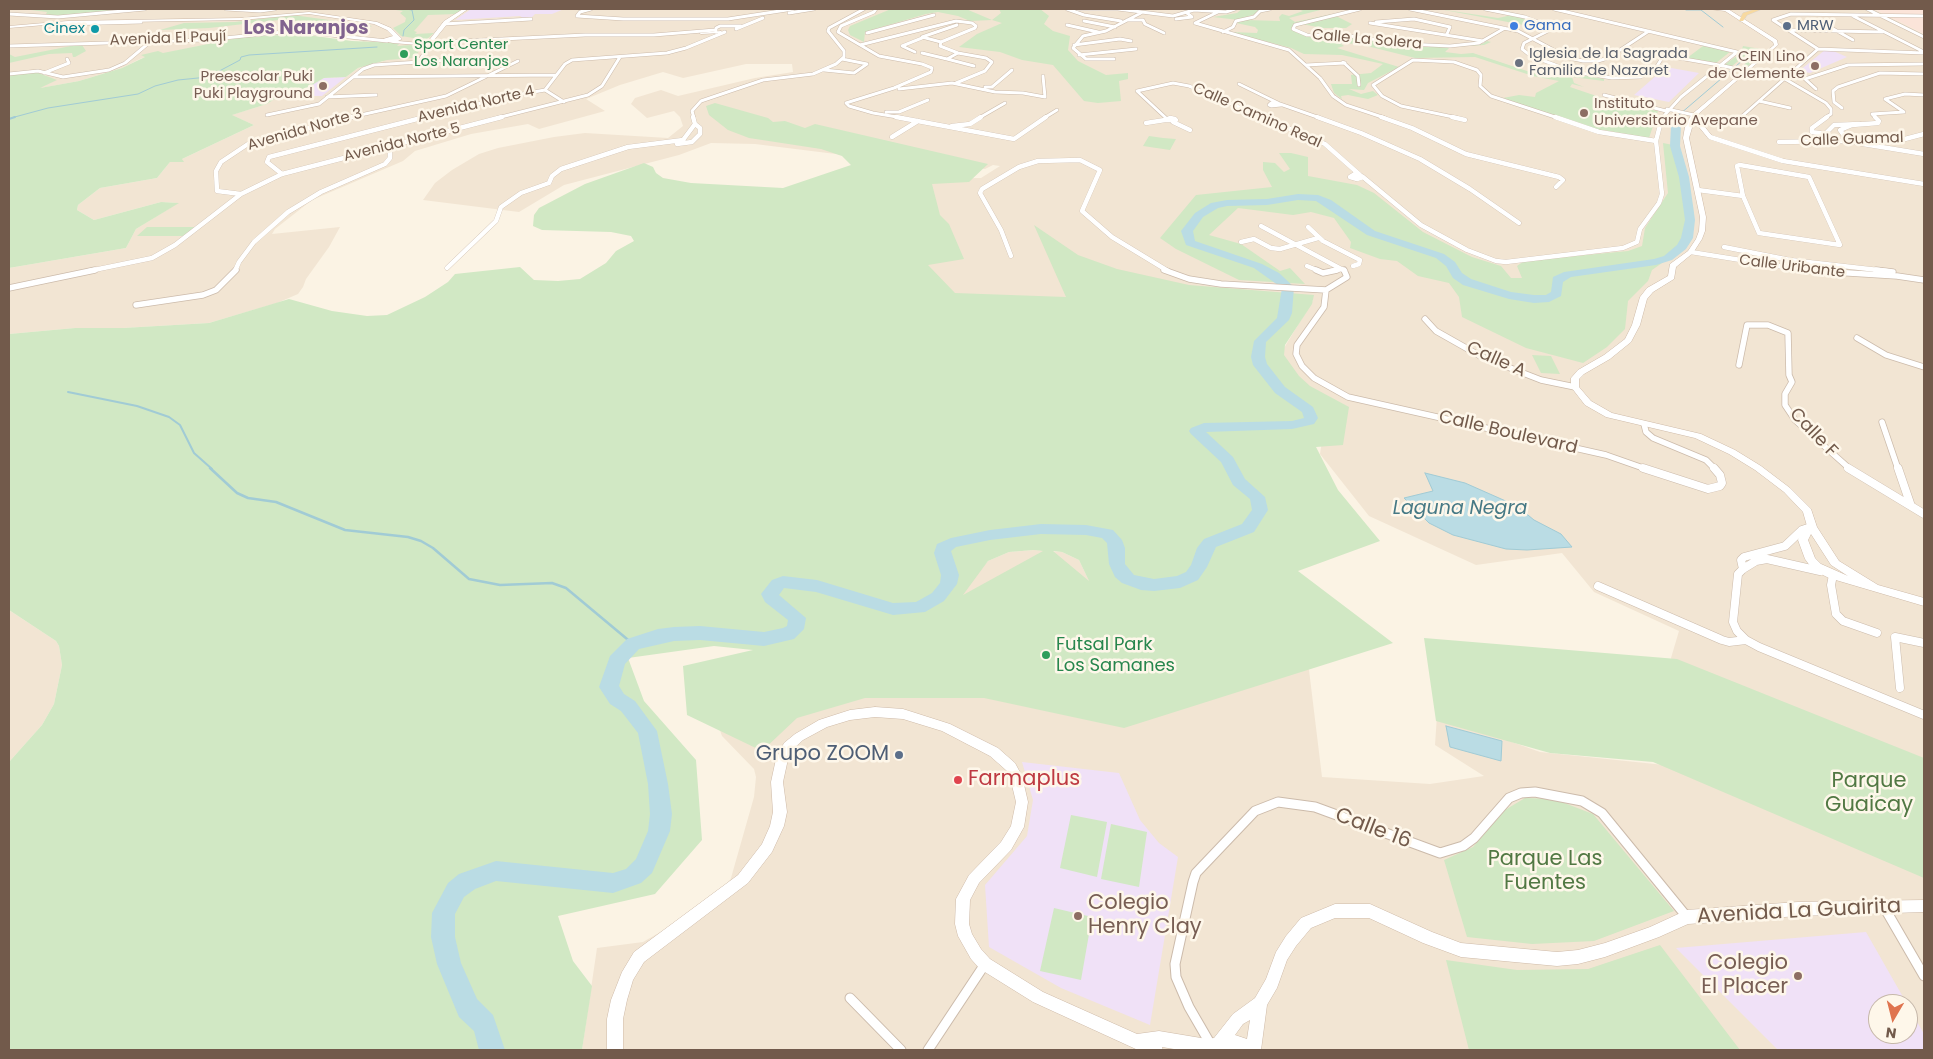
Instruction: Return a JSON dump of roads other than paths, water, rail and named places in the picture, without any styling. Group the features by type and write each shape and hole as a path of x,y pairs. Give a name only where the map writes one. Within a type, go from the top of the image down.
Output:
{"main road":[{"path":"1725,9 1750,9"},
{"path":"1741,20 1745,14 1760,9"}],"street":[{"path":"9,28 81,16 145,9"},
{"path":"226,9 260,11 274,9"},
{"path":"419,61 427,43 444,24 466,9"},
{"path":"591,9 580,12 577,16 623,19 728,20 793,9"},
{"path":"440,42 701,33 750,25 764,18 814,9"},
{"path":"842,59 844,51 828,31 833,24 864,9"},
{"path":"876,9 838,29 838,32 879,56 914,62 932,68 927,75 894,88 846,103 855,109 1014,139 1057,110"},
{"path":"1068,9 1084,15 1123,21 1143,20 1145,24 1164,33"},
{"path":"1078,9 1118,9 1173,16 1198,10 1218,12"},
{"path":"1074,45 1081,37 1113,27 1148,9"},
{"path":"1235,9 1218,12 1195,22 1223,32 1289,50 1320,78 1333,96 1346,105 1420,131 1466,154 1518,165 1562,179 1556,187"},
{"path":"1223,32 1233,27 1236,21 1254,17 1260,11 1270,9"},
{"name":"Calle La Solera","path":"1360,9 1295,25 1294,29 1307,34 1356,37 1423,46 1460,46 1483,41"},
{"name":"Calle La Solera","path":"1410,9 1505,28 1534,38 1569,58 1598,61 1608,58 1649,31"},
{"path":"1485,9 1530,18 1549,29 1544,34 1522,46 1528,54 1574,72 1598,77 1624,78 1648,75 1654,71 1664,56 1786,78 1831,109 1830,116 1812,128 1812,132 1825,134 1834,125 1878,124 1879,121 1872,114 1874,112 1904,112 1885,98 1905,94 1924,96"},
{"path":"1464,120 1401,106 1382,96 1373,85 1413,60 1427,59 1454,62 1477,70 1481,75 1480,86 1491,96 1599,132 1656,141 1660,121 1667,110 1737,52 1554,9"},
{"path":"1704,9 1741,20"},
{"path":"1692,115 1744,69 1776,44 1725,9 1711,9"},
{"path":"1867,9 1924,35"},
{"path":"1872,9 1917,32"},
{"path":"1143,12 1179,19 1192,17 1187,13"},
{"path":"67,23 241,19 309,13 380,24 392,31 391,39"},
{"path":"9,14 67,23 233,21 306,15 374,25 386,32 391,39 427,43 585,35 654,35 734,27"},
{"path":"1924,16 1791,14 1773,20 1818,49 1924,53"},
{"path":"867,33 934,15"},
{"path":"1850,15 1924,53"},
{"path":"67,23 81,16"},
{"path":"1446,34 1450,27 1414,18 1369,24 1483,41 1505,28"},
{"path":"444,24 531,19"},
{"path":"728,20 734,27"},
{"path":"701,33 710,36 728,20"},
{"path":"860,45 956,21 976,26 941,42 922,38"},
{"path":"1084,21 1120,27"},
{"path":"1821,22 1853,40"},
{"path":"896,25 911,31"},
{"path":"915,52 902,46 957,25"},
{"path":"1067,25 1101,32"},
{"name":"Avenida Norte 4","path":"282,174 267,162 269,157 505,97 545,90 566,62 572,60 673,52 692,46 719,30"},
{"path":"1788,30 1883,32"},
{"name":"Avenida El Paují","path":"9,45 205,40 258,33 293,31 391,39"},
{"path":"1089,34 1116,33"},
{"path":"391,39 427,43"},
{"path":"1074,45 1120,39 1131,41"},
{"path":"9,74 30,72 63,77 117,67 151,41"},
{"path":"941,42 940,46 942,49 986,58 992,62 985,71 958,84"},
{"path":"1074,45 1073,48 1079,55 1090,60 1114,59"},
{"path":"1079,55 1136,49"},
{"path":"1736,122 1818,49"},
{"path":"922,53 974,66"},
{"path":"947,59 958,53"},
{"name":"Avenida Norte 5","path":"282,174 564,102 598,90 620,57"},
{"path":"44,73 69,63 67,58"},
{"path":"268,115 314,106 353,77 374,65 480,58"},
{"path":"447,268 496,221 501,207 521,193 549,182 552,176 561,169 628,147 683,140 689,135 694,124 692,111 701,101 763,80 813,74 824,70 842,59 867,64 851,73 824,70"},
{"path":"1341,60 1358,76 1359,85"},
{"path":"487,76 518,61"},
{"path":"1306,65 1345,63"},
{"path":"1816,89 1805,80 1848,65 1868,63 1924,64"},
{"path":"894,88 958,84 991,87 1012,70"},
{"path":"1842,108 1834,102 1833,91 1838,87 1880,73 1924,74"},
{"path":"353,77 556,75"},
{"name":"Avenida Norte 3","path":"241,194 217,191 216,171 229,156 248,144 375,111 446,96 487,76"},
{"path":"958,84 996,92 1023,93 1045,97 1043,76"},
{"name":"Calle Camino Real","path":"1190,130 1173,122 1176,120 1166,119 1137,91 1165,84 1184,84 1325,144 1421,225 1485,258 1506,262 1632,246 1662,194 1656,141"},
{"path":"1239,84 1268,102 1292,108 1360,133 1411,155 1470,189 1519,223"},
{"path":"545,90 564,102"},
{"path":"327,97 376,96"},
{"path":"1604,96 1692,115 1710,137"},
{"path":"873,113 899,112 928,100"},
{"path":"1759,101 1790,108"},
{"path":"1268,102 1270,110 1279,105"},
{"path":"949,128 968,125 1005,103"},
{"path":"1692,115 1693,132 1689,156 1703,217 1702,231 1691,252 1673,266 1671,277 1650,290 1642,299 1636,325 1628,340 1612,353 1581,372 1576,378 1575,387 1588,403 1615,418 1684,431 1732,452 1768,474 1808,511 1812,526 1829,554 1840,567 1874,587"},
{"path":"1272,116 1275,122"},
{"path":"1146,123 1166,119"},
{"path":"892,138 918,121"},
{"path":"670,142 692,142 701,131 694,124"},
{"path":"1860,124 1841,128 1842,133 1850,139 1864,144 1924,154"},
{"path":"1693,132 1784,161 1924,184"},
{"name":"Calle Guamal","path":"1779,142 1850,139 1901,140 1924,134"},
{"path":"136,305 194,297 216,290 234,274 239,262 254,242 288,212 321,192 386,164 390,158 390,147"},
{"path":"1011,256 1001,230 990,219 980,193 985,186 1019,167 1038,161 1052,159 1080,160 1100,170 1082,211 1104,231 1164,270 1189,279 1266,287 1326,290 1347,277 1342,269 1261,226"},
{"path":"1740,165 1809,177 1839,246 1759,233 1744,196 1737,166 1740,165"},
{"path":"1351,167 1349,176 1362,176"},
{"path":"9,288 152,258 175,245 241,194 282,174"},
{"name":"Calle Camino Real","path":"1349,176 1372,185"},
{"path":"1354,179 1362,176"},
{"path":"1698,190 1744,196"},
{"path":"1308,227 1318,238 1360,260 1359,264 1353,266"},
{"path":"1241,242 1254,239 1278,249 1318,238"},
{"path":"1724,247 1798,262 1886,270 1897,276"},
{"name":"Calle Uribante","path":"1691,252 1804,271 1897,276 1924,280"},
{"path":"1307,266 1323,273 1342,269"},
{"name":"Calle Boulevard","path":"1326,290 1324,307 1297,345 1296,354 1302,366 1314,378 1348,397 1606,455 1690,486 1708,489 1720,486 1722,479 1720,475 1706,460 1684,449 1653,438 1646,432 1644,424"},
{"name":"Calle A","path":"1425,319 1436,331 1482,357 1541,380 1575,387"},
{"name":"Calle F","path":"1739,366 1747,325 1768,326 1788,333 1789,375 1792,382 1785,394 1785,405 1795,420 1848,468 1924,514"},
{"path":"1857,338 1886,355 1924,367"},
{"path":"1882,422 1911,506"},
{"path":"1812,526 1805,534 1803,540 1813,567"},
{"path":"1743,569 1741,560 1744,557 1784,546 1802,530 1812,526"},
{"path":"1813,567 1826,562 1829,554"},
{"path":"1924,602 1831,575 1813,567 1767,559 1756,561 1738,574 1733,622 1737,631 1746,640 1924,715"},
{"path":"1831,575 1836,614 1843,621 1877,633"},
{"path":"1598,586 1722,640 1729,642 1746,640"},
{"path":"1900,688 1895,637 1898,636 1924,643"},
{"name":"Avenida La Guairita","path":"615,1050 619,1000 627,976 639,957 743,879 767,848 777,826 780,812 776,782 782,759 788,747 799,737 823,723 850,715 889,712 925,720 965,736 989,749 1004,760 1016,776 1022,802 1017,827 1006,846 974,879 963,899 962,924 965,936 985,964 1038,997 1155,1050"},
{"name":"Calle 16","path":"1210,1047 1188,1008 1180,989 1175,964 1193,882 1196,873 1255,811 1278,802 1314,807 1440,853 1463,846 1474,838 1509,798 1521,793 1535,792 1574,799 1602,813 1687,917"},
{"name":"Avenida La Guairita","path":"1137,1041 1159,1039 1210,1047 1230,1042 1240,1043 1252,1050 1260,1003 1272,983 1281,957 1291,941 1306,924 1335,911 1370,911 1428,938 1461,950 1550,959 1578,957 1605,950 1654,932 1687,917 1798,909 1924,906"},
{"path":"1884,907 1924,976"},
{"path":"928,1050 985,964"},
{"path":"850,998 901,1050"},
{"name":"Avenida La Guairita","path":"1210,1047 1238,1019 1260,1003"}],"water":[{"name":"Laguna Negra","path":"1425,473 1465,483 1517,506 1534,520 1561,534 1572,547 1527,550 1506,549 1453,535 1429,523 1404,498 1433,491"},
{"path":"1446,726 1502,741 1501,761 1450,747"}],"waterway":[{"path":"403,36 404,30 414,20 412,10 406,9"},
{"path":"1686,10 1701,10 1723,27"},
{"path":"11,118 48,108 138,94 155,86 178,80 208,77 240,60 241,57 249,55 377,47"},
{"path":"1678,118 1680,114 1750,54"},
{"path":"9,119 15,117"},
{"path":"1676,125 1679,117"},
{"path":"492,1050 484,1024 468,1008 449,964 443,937 443,913 456,890 467,881 496,871 512,871 613,883 633,876 644,866 659,831 661,814 658,784 647,731 628,706 617,699 609,687 617,661 633,644 658,636 674,634 700,633 764,639 788,634 795,629 797,618 771,598 770,594 778,584 783,582 817,586 893,609 919,608 938,597 948,584 950,575 942,553 943,548 951,543 990,535 1041,529 1086,530 1107,534 1114,540 1117,548 1117,564 1121,573 1128,579 1141,584 1154,585 1180,582 1192,576 1199,567 1205,548 1210,543 1248,528 1260,510 1257,497 1238,482 1228,460 1196,431 1204,427 1292,425 1309,421 1311,418 1308,410 1280,390 1260,365 1258,357 1260,341 1283,320 1286,313 1288,287 1275,276 1258,266 1190,243 1187,231 1199,215 1215,205 1227,203 1267,202 1298,197 1318,198 1327,202 1371,233 1440,256 1451,264 1457,275 1467,282 1509,295 1534,299 1549,298 1557,293 1557,280 1568,274 1656,262 1668,258 1682,247 1687,238 1690,220 1684,177 1675,146 1676,125"},
{"path":"68,392 137,406 169,417 180,425 194,453 212,469"},
{"path":"210,468 237,493 248,498 276,502 345,530 408,537 421,541 433,548 469,579 500,585 552,583 566,588 633,644"}],"place":[{"name":"Gama","path":"1514,26"},
{"name":"MRW","path":"1787,26"},
{"name":"Cinex","path":"95,29"},
{"name":"Sport Center Los Naranjos","path":"404,54"},
{"name":"Iglesia de la Sagrada Familia de Nazaret","path":"1519,63"},
{"name":"CEIN Lino de Clemente","path":"1815,66"},
{"name":"Preescolar Puki Puki Playground","path":"323,86"},
{"name":"Instituto Universitario Avepane","path":"1584,113"},
{"name":"Futsal Park Los Samanes","path":"1046,655"},
{"name":"Grupo ZOOM","path":"899,755"},
{"name":"Farmaplus","path":"958,780"},
{"name":"Colegio Henry Clay","path":"1078,916"},
{"name":"Colegio El Placer","path":"1798,976"}],"district":[{"name":"Los Naranjos","path":"306,29"}],"park label":[{"name":"Parque Guaicay","path":"1869,794"},
{"name":"Parque Las Fuentes","path":"1545,872"}]}
